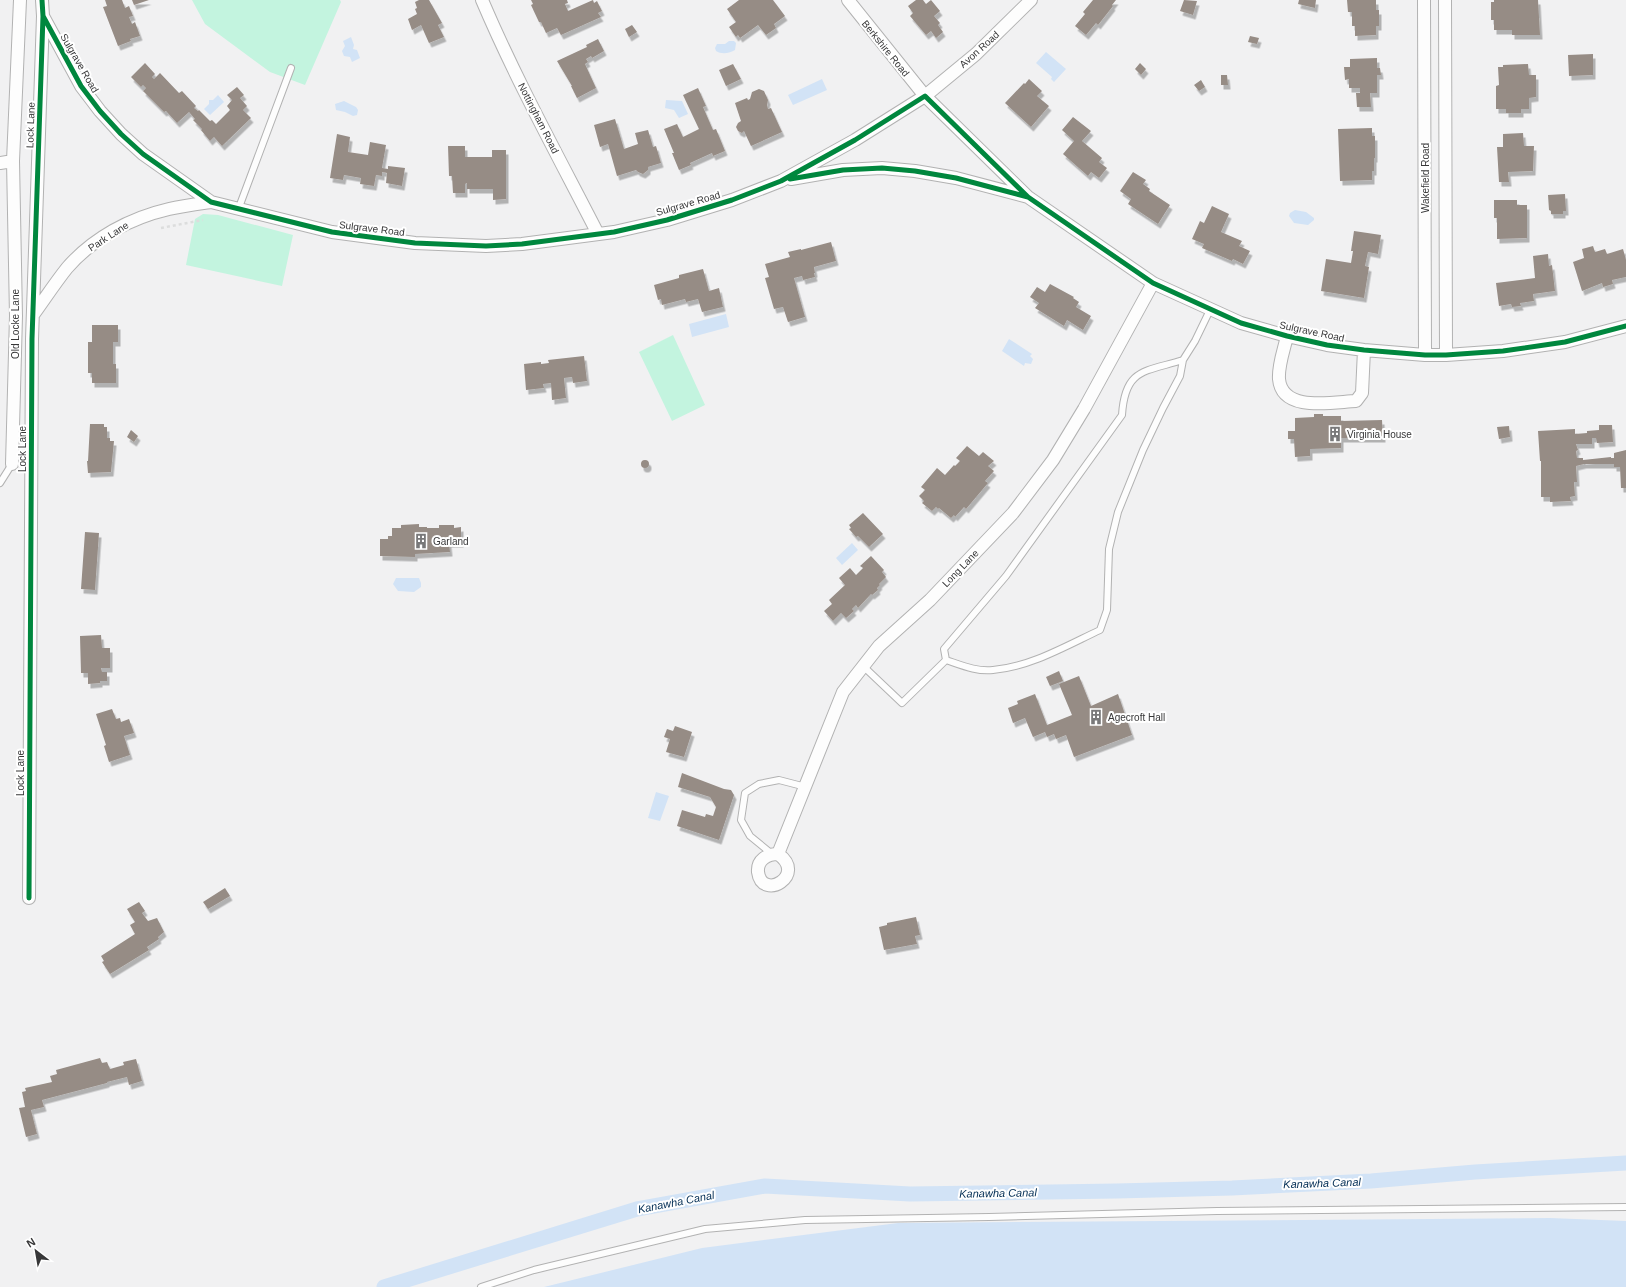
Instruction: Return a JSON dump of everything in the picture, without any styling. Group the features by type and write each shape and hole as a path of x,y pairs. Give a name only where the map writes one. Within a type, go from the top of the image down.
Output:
{"street":[{"name":"Old Locke Lane","path":"12,464 16,316 13,162 20,0"},
{"name":"Lock Lane","path":"29,898 32,347 43,16 42,0"},
{"name":"Nottingham Road","path":"482,0 513,66 598,234"},
{"name":"Berkshire Road","path":"848,0 925,96"},
{"name":"Avon Road","path":"925,96 976,54 1030,0"},
{"name":"Wakefield Road","path":"1424,0 1425,355"},
{"name":"Wakefield Road","path":"1445,0 1446,355"},
{"name":"Sulgrave Road","path":"43,16 81,86 100,111 121,134 143,154 211,202 238,210 332,232 415,242 486,246 508,245 614,232 667,220 732,200 781,181 855,140 925,96 1028,197 1153,283 1241,323 1327,345 1364,350 1425,355 1503,351 1565,342 1626,326"},
{"path":"0,163 13,162"},
{"name":"Sulgrave Road","path":"781,181 844,170 882,168 915,171 956,178 1028,197"},
{"name":"Park Lane","path":"33,315 67,268 84,252 118,228 140,217 169,209 211,202"},
{"name":"Long Lane","path":"775,854 806,787 843,692 879,646 930,600 1012,513 1053,460 1084,409 1153,283"},
{"path":"1287,336 1279,370 1279,380 1282,389 1292,400 1307,404 1356,401 1362,393 1364,350"}],"lane":[{"path":"238,210 291,68"},
{"path":"946,660 968,668 993,670 1028,663 1100,630 1107,610 1109,549 1118,512 1162,408 1180,376 1183,360 1195,341 1210,310"},
{"path":"946,660 944,648 948,642 978,610 1006,576 1122,415 1123,399 1129,383 1140,373 1183,360"},
{"name":"Old Locke Lane","path":"0,483 12,464"},
{"path":"863,666 902,703 946,660"},
{"path":"775,854 750,836 741,820 745,793 759,784 779,780 806,787"},
{"path":"481,1287 534,1270 705,1229 805,1220 989,1217 1241,1210 1626,1206"}],"path":[{"path":"161,228 202,220"}],"green space":[{"path":"192,0 340,0 341,2 305,85 270,72 205,24"},
{"path":"203,214 218,215 293,235 282,286 186,265 195,219"},
{"path":"673,335 705,405 672,421 639,352"}],"water":[{"path":"351,37 354,45 353,49 357,50 360,58 352,62 350,57 344,56 342,51 345,46 343,41"},
{"path":"729,41 734,41 736,43 735,50 726,53 716,51 715,48 717,44 725,44"},
{"path":"1046,52 1066,69 1054,82 1051,79 1052,77 1036,63"},
{"path":"822,79 827,90 793,105 788,95"},
{"path":"218,95 224,102 210,115 204,109 209,104 209,100 213,100"},
{"path":"666,100 682,101 688,114 679,118 674,110 665,108"},
{"path":"344,101 356,107 358,110 357,115 353,116 336,110 335,104"},
{"path":"1295,210 1306,212 1314,218 1314,220 1308,225 1294,223 1289,216 1290,213"},
{"path":"726,314 729,327 692,337 689,324"},
{"path":"1009,339 1032,354 1030,356 1033,359 1031,364 1025,363 1024,366 1002,351"},
{"path":"852,543 858,550 842,565 836,558"},
{"path":"396,578 419,578 421,587 414,592 398,591 393,584"},
{"path":"656,792 669,796 660,821 648,818"},
{"path":"1550,1218 1626,1221 1626,1287 544,1287 702,1248 898,1223"}],"building":[{"path":"105,0 122,0 125,8 129,6 133,16 129,17 132,24 135,22 140,36 130,39 131,41 118,46 103,7 107,6"},
{"path":"132,0 149,0 134,5"},
{"path":"419,0 429,0 442,23 438,25 444,37 429,43 421,25 412,30 408,19 417,14 415,2"},
{"path":"531,0 567,0 568,3 565,4 568,11 593,0 594,3 597,1 602,11 598,13 601,17 561,35 557,28 546,33 531,5 533,4"},
{"path":"739,0 773,0 785,16 774,24 776,28 766,35 758,25 740,38 738,35 736,37 729,27 736,22 727,9"},
{"path":"916,0 923,0 926,4 931,0 940,11 934,16 940,23 938,25 943,32 936,38 931,31 926,35 910,16 913,13 908,6"},
{"path":"1093,0 1116,0 1098,25 1096,23 1086,35 1075,26 1085,14 1083,12"},
{"path":"1184,0 1197,1 1193,15 1180,11"},
{"path":"1299,0 1316,0 1315,8 1298,4"},
{"path":"1347,0 1376,0 1376,10 1379,10 1379,26 1376,26 1376,35 1355,36 1355,26 1352,26 1352,12 1348,12"},
{"path":"1494,0 1538,0 1540,35 1512,35 1512,30 1494,30 1494,20 1491,20 1491,2 1494,2"},
{"path":"632,25 637,32 629,37 625,29"},
{"path":"1250,36 1259,38 1257,44 1248,42"},
{"path":"598,39 604,51 592,58 591,56 586,59 588,62 585,64 596,88 577,98 572,86 557,61 587,47 586,45"},
{"path":"1593,54 1593,75 1569,76 1568,55"},
{"path":"1377,58 1377,68 1380,68 1381,75 1377,75 1377,93 1370,93 1371,107 1357,107 1356,93 1360,93 1360,88 1349,88 1349,79 1345,80 1344,67 1350,67 1350,59"},
{"path":"145,63 155,74 152,77 154,79 160,73 179,93 182,91 196,106 194,108 198,111 199,110 210,121 212,120 216,124 230,110 227,106 232,100 227,95 237,87 244,95 240,98 247,106 243,110 251,118 222,146 214,137 210,141 201,130 202,129 193,120 195,119 189,112 177,123 143,91 146,88 143,85 141,87 131,77"},
{"path":"1140,63 1146,69 1141,75 1135,69"},
{"path":"733,64 741,79 726,86 719,70"},
{"path":"1528,64 1529,75 1536,75 1536,97 1529,98 1529,109 1521,109 1521,113 1506,113 1506,109 1496,109 1496,86 1499,85 1498,67 1503,67 1503,65"},
{"path":"1221,75 1227,75 1228,85 1221,85"},
{"path":"1029,79 1042,91 1037,96 1049,106 1031,127 1005,103"},
{"path":"1201,80 1205,87 1199,91 1194,85"},
{"path":"698,88 706,106 703,107 713,130 716,129 725,151 713,156 712,153 679,170 664,129 677,124 683,137 699,129 683,95"},
{"path":"759,89 764,91 768,100 768,109 771,108 782,132 751,146 744,131 742,133 738,131 736,127 741,121 735,103 747,98 748,100 750,99 752,92"},
{"path":"1073,117 1091,131 1082,141 1102,158 1099,162 1107,168 1099,178 1091,172 1088,176 1063,154 1074,141 1062,130"},
{"path":"615,119 624,149 638,144 635,133 648,130 653,147 656,146 661,163 648,167 648,170 643,174 636,170 617,176 608,144 600,147 594,125"},
{"path":"1372,128 1372,136 1375,136 1375,158 1374,171 1372,171 1372,180 1340,181 1338,129"},
{"path":"1523,133 1524,146 1534,146 1533,171 1508,172 1509,182 1499,182 1497,147 1503,147 1503,134"},
{"path":"337,134 350,137 348,152 368,155 370,142 386,145 382,168 388,169 388,166 405,168 402,186 386,183 387,173 382,172 382,176 376,175 374,186 360,184 361,178 344,175 343,180 330,178"},
{"path":"448,146 465,146 465,157 492,157 492,150 506,150 506,199 493,200 493,189 467,189 467,183 465,184 465,193 453,193 452,176 449,176"},
{"path":"1133,172 1146,180 1143,184 1150,189 1149,191 1170,205 1158,224 1128,204 1131,199 1120,191"},
{"path":"1565,194 1566,211 1563,211 1563,214 1551,214 1551,211 1549,210 1548,195"},
{"path":"1494,200 1517,200 1517,205 1527,205 1527,238 1497,239 1497,218 1494,218"},
{"path":"1212,206 1229,214 1221,232 1242,241 1239,246 1250,251 1243,264 1233,259 1232,261 1202,248 1204,244 1192,239 1200,221 1204,223"},
{"path":"1354,231 1381,235 1378,254 1368,252 1365,266 1369,267 1364,298 1321,291 1326,259 1351,263"},
{"path":"831,242 836,261 814,267 815,277 803,280 802,276 794,278 805,317 788,322 783,307 774,309 765,278 769,277 765,264 790,257 788,252"},
{"path":"1593,246 1595,252 1605,249 1607,254 1623,249 1626,260 1626,277 1612,280 1613,284 1603,287 1602,283 1582,291 1573,262 1584,258 1582,249"},
{"path":"1548,254 1549,266 1552,265 1555,291 1533,294 1534,301 1520,303 1521,306 1512,307 1511,304 1499,306 1496,283 1535,278 1533,256"},
{"path":"703,269 709,291 719,288 723,307 702,312 698,299 686,302 685,299 662,305 661,299 658,300 654,285 679,278 679,275"},
{"path":"1050,284 1074,297 1073,298 1079,302 1076,307 1091,316 1083,330 1067,320 1064,326 1035,308 1039,303 1030,297 1037,287 1045,292"},
{"path":"92,325 118,325 118,342 113,342 113,364 116,364 116,383 92,383 92,373 88,373 88,342 92,342"},
{"path":"584,356 587,381 573,383 572,377 564,378 566,398 552,400 551,383 543,384 544,388 526,390 524,364 541,362 541,364 549,363 548,360"},
{"name":"Virginia House","path":"1314,414 1323,414 1323,416 1341,416 1341,421 1382,420 1383,438 1341,438 1341,448 1310,449 1310,456 1295,457 1294,439 1288,439 1288,431 1295,431 1295,418 1314,417"},
{"path":"90,424 104,424 104,427 107,427 107,438 110,438 110,441 114,441 111,472 88,473 87,461"},
{"path":"1599,425 1612,425 1613,442 1597,443 1596,438 1592,438 1592,444 1576,444 1578,450 1576,451 1577,458 1583,458 1583,460 1614,458 1614,453 1626,450 1626,488 1621,488 1620,467 1614,467 1614,464 1584,464 1576,466 1577,482 1574,482 1575,496 1570,497 1571,501 1550,502 1550,497 1541,497 1541,461 1538,431 1575,429 1575,434 1587,433 1587,431 1599,430"},
{"path":"1509,426 1510,437 1499,439 1497,427"},
{"path":"131,430 138,436 134,442 127,437"},
{"path":"967,446 979,456 983,452 994,461 988,466 994,471 985,481 988,483 966,509 964,507 955,517 954,515 951,518 936,507 932,511 922,503 924,501 919,496 925,490 921,487 937,468 945,475 960,461 956,458"},
{"path":"645,460 648,461 648,467 645,468 642,467 641,464 642,461"},
{"path":"863,513 883,534 869,547 858,536 856,537 849,529 851,528 849,525"},
{"name":"Garland","path":"419,524 419,527 427,528 439,528 439,525 454,525 454,528 461,527 461,543 449,543 450,552 415,554 415,557 380,556 380,539 388,539 388,536 392,536 392,528 401,528 401,525"},
{"path":"85,532 99,533 95,590 81,589"},
{"path":"871,556 884,570 882,572 886,577 879,584 880,585 877,588 878,590 872,595 871,594 858,608 856,605 852,609 854,611 846,618 841,613 833,621 824,611 832,604 829,600 845,585 839,578 850,568 856,575 863,568 860,566"},
{"path":"101,635 102,648 110,648 110,668 101,668 102,672 107,672 107,681 88,684 88,673 81,673 80,636"},
{"path":"1059,671 1063,681 1050,686 1046,677"},
{"name":"Agecroft Hall","path":"1079,676 1091,706 1118,694 1132,735 1074,757 1066,735 1056,739 1054,734 1047,737 1045,732 1033,737 1025,718 1013,723 1008,708 1018,704 1017,701 1035,694 1047,725 1072,715 1059,684"},
{"path":"112,709 116,719 120,718 121,722 129,719 134,733 124,736 130,755 109,762 104,746 106,745 96,714"},
{"path":"675,726 692,732 684,757 666,752 670,739 664,737 667,729 673,731"},
{"path":"682,773 724,789 731,790 734,795 719,840 677,826 682,810 705,817 706,814 713,816 716,807 710,797 678,787"},
{"path":"225,888 230,896 208,909 203,902"},
{"path":"139,902 145,911 142,913 148,921 157,918 164,932 158,937 159,939 147,947 149,950 110,974 102,962 104,961 101,956 135,934 130,925 135,922 127,909"},
{"path":"916,917 920,935 915,936 917,944 884,950 879,927 887,925 887,923"},
{"path":"100,1058 102,1063 107,1062 110,1069 124,1065 123,1062 136,1059 142,1081 129,1085 127,1077 42,1100 44,1107 31,1110 37,1134 26,1137 19,1108 25,1107 22,1092 26,1091 25,1088 52,1082 50,1076 57,1074 56,1070"}],"waterway":[{"name":"Kanawha Canal","path":"384,1287 637,1209 765,1186 910,1194 1232,1188 1371,1181 1475,1172 1626,1163"}],"cycle path":[{"path":"29,898 32,339 43,16 42,0"},
{"path":"43,16 81,86 100,111 121,134 143,154 211,202 332,232 415,243 486,246 522,244 614,232 667,220 732,200 781,181 855,140 925,96 1028,197"},
{"path":"790,179 843,170 882,168 915,171 956,178 1028,197 1153,283 1241,323 1327,345 1364,350 1425,355 1446,355 1503,351 1565,342 1626,326"}],"place":[{"name":"Virginia House","path":"1335,434"},
{"name":"Garland","path":"421,541"},
{"name":"Agecroft Hall","path":"1096,717"}]}
